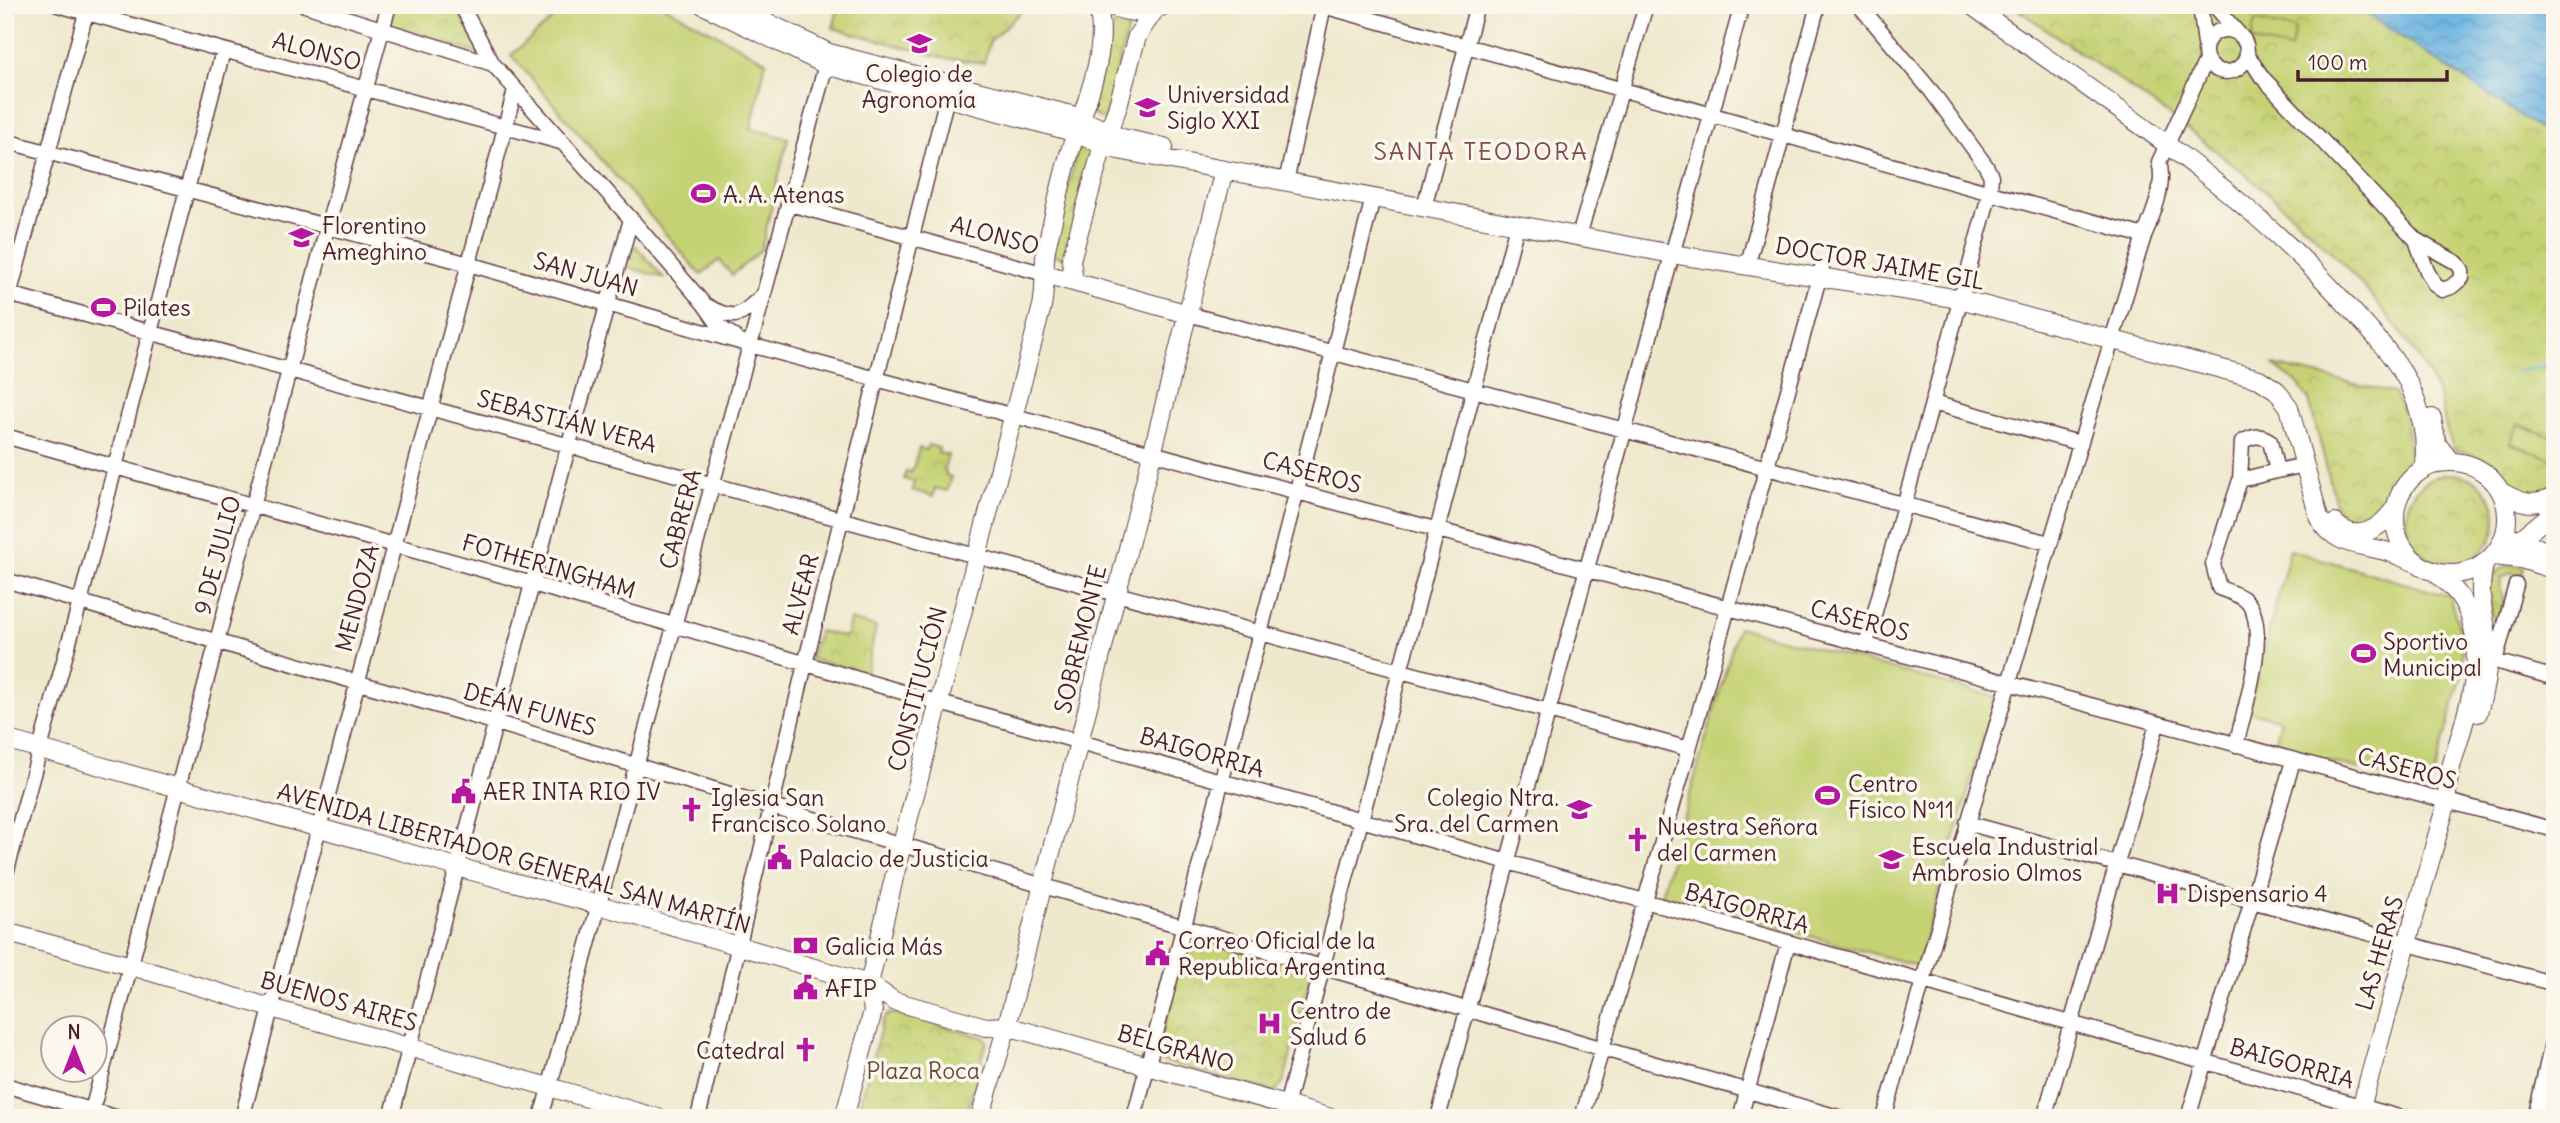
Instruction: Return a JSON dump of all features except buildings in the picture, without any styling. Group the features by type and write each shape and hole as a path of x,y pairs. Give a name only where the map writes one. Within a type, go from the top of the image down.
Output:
{"main road":[{"path":"703,5 727,9 828,59 1079,126 1106,138 1122,138 1287,177"},
{"name":"CONSTITUCIÓN","path":"844,1118 873,1011 869,984 902,845 1042,306 1045,249 1099,54 1101,26 1097,5"},
{"path":"1109,5 1121,11 1138,13 1160,8"},
{"path":"1971,5 2170,139 2298,253 2381,345 2406,380 2413,394 2425,449 2423,470"},
{"path":"1991,5 2246,193 2306,245 2390,338 2417,374 2429,406 2437,444 2451,462"},
{"path":"1074,282 1071,260 1137,36 1160,8"},
{"name":"DOCTOR JAIME GIL","path":"1106,138 1118,150 1224,170 1287,177 1673,249 1961,294 2263,370 2283,382 2298,403 2327,511 2340,528 2352,533 2367,533 2386,522 2396,508"},
{"name":"SOBREMONTE","path":"980,1118 1007,1026 1224,170"},
{"name":"DOCTOR JAIME GIL","path":"1287,177 1373,198 1425,202 1517,225 1580,231"},
{"name":"DOCTOR JAIME GIL","path":"1673,249 1750,256 1821,272"},
{"name":"ALONSO","path":"1045,274 1188,314"},
{"name":"DOCTOR JAIME GIL","path":"2113,334 2268,384 2284,398 2289,407 2319,518 2335,537 2350,545 2385,551 2417,563"},
{"path":"2512,537 2507,508 2500,491 2486,474 2470,465 2451,462 2423,470 2410,480 2401,493 2396,508 2398,538 2406,552 2417,563 2436,573 2461,573 2491,557 2512,537 2555,511"},
{"path":"2500,491 2513,499 2532,504 2555,496"},
{"path":"2512,537 2555,555"},
{"path":"2491,557 2521,559 2555,570"},
{"name":"LAS HERAS","path":"2447,802 2457,788 2492,660 2479,586 2491,557"},
{"name":"LAS HERAS","path":"2360,1112 2447,802 2446,785 2472,689 2477,657 2474,631 2462,600 2436,573"},
{"name":"AVENIDA LIBERTADOR GENERAL SAN MARTÍN","path":"5,739 599,905 869,984 902,1004 986,1027 1007,1026"},
{"name":"BUENOS AIRES","path":"5,932 658,1118"},
{"name":"BELGRANO","path":"1007,1026 1148,1065 1284,1111 1331,1118"}],"street":[{"name":"ALONSO","path":"58,5 89,9 223,51 564,143"},
{"path":"305,5 493,64"},
{"name":"9 DE JULIO","path":"90,1114 389,5"},
{"path":"461,5 493,64 515,90 631,219 704,304 721,328 750,345"},
{"path":"1425,202 1477,5"},
{"path":"1580,231 1646,5"},
{"path":"1437,1118 1742,5"},
{"path":"1750,256 1818,5"},
{"path":"1859,5 1932,92 1991,176 1990,192 1866,644"},
{"path":"2200,5 2206,60 2210,66 2223,72"},
{"path":"2197,78 2230,72 2245,59 2246,43 2214,5"},
{"path":"1287,177 1323,6 2144,236"},
{"path":"5,310 7,293 89,9"},
{"path":"2205,44 2213,33 2219,30 2226,29 2239,34"},
{"path":"5,877 151,334 223,51"},
{"name":"CABRERA","path":"541,1118 828,59"},
{"path":"2245,59 2416,240"},
{"path":"1884,1118 2049,543 2144,236 2152,218 2162,171 2159,162 2206,60"},
{"name":"MENDOZA","path":"242,1118 515,90"},
{"name":"ALVEAR","path":"698,1118 805,664 949,90"},
{"name":"SAN JUAN","path":"5,141 469,264 750,345 1153,453"},
{"path":"1134,1118 1373,198"},
{"name":"ALONSO","path":"790,204 1045,274"},
{"path":"391,1118 631,219"},
{"path":"1284,1111 1517,225"},
{"path":"1582,1118 1689,750 1821,272"},
{"name":"SEBASTIÁN VERA","path":"7,293 1689,750"},
{"path":"704,304 724,316 735,316 765,293"},
{"path":"1188,314 2049,543"},
{"path":"1933,403 2079,443"},
{"name":"FOTHERINGHAM","path":"5,436 1080,741"},
{"path":"2236,745 2256,653 2257,633 2254,613 2245,599 2219,587 2213,564 2240,480 2242,442 2251,436 2264,437 2270,441 2277,471"},
{"name":"CASEROS","path":"1153,453 2555,830"},
{"path":"2240,480 2305,465"},
{"name":"DEÁN FUNES","path":"5,580 497,723 772,807 1841,1118"},
{"name":"LAS HERAS","path":"2492,660 2516,585"},
{"path":"2492,660 2555,678"},
{"path":"2044,1118 2157,724"},
{"name":"BAIGORRIA","path":"1080,741 2073,1023 2360,1112 2402,1118"},
{"path":"2188,1118 2292,761"},
{"path":"1967,823 2555,984"},
{"path":"1740,1118 1787,943"},
{"path":"2535,1118 2555,1030"},
{"path":"5,1085 90,1114 118,1118"}],"green space":[{"path":"395,5 455,5 482,55 390,25"},
{"name":"A. A. Atenas","path":"569,5 662,5 766,61 751,129 788,138 761,250 732,275 719,260 701,275 511,55"},
{"name":"Colegio de Agronomía","path":"839,5 1028,5 990,41 984,63 944,58 833,28"},
{"path":"2012,5 2358,5 2373,18 2555,139 2555,484 2535,497 2520,495 2483,458 2455,450 2438,395 2421,362 2369,292 2324,245 2226,158"},
{"path":"1115,21 1129,25 1104,120 1090,112"},
{"path":"2255,21 2295,29 2291,49 2251,41"},
{"path":"1079,145 1092,152 1065,258 1050,254"},
{"path":"635,245 664,278 628,267"},
{"path":"2273,365 2395,393 2405,416 2411,459 2389,488 2381,512 2370,522 2352,522 2337,508 2309,400 2298,384"},
{"path":"2518,424 2555,438 2555,460 2510,443"},
{"path":"928,445 939,448 938,453 948,455 944,470 946,475 951,477 947,491 935,488 933,496 912,490 914,482 904,479 906,471 912,472 919,448 926,450"},
{"path":"2451,474 2468,477 2483,487 2493,502 2496,519 2493,536 2483,551 2468,561 2451,564 2434,561 2419,551 2409,536 2406,519 2409,502 2419,487 2434,477"},
{"name":"Sportivo Municipal","path":"2290,550 2449,596 2462,636 2463,671 2434,775 2420,785 2274,747 2281,720 2248,711"},
{"path":"2509,565 2524,567 2522,575 2512,572 2502,577 2500,587 2505,600 2496,631 2490,602 2490,585 2493,577"},
{"path":"850,620 876,627 866,673 810,659 819,631 846,637"},
{"name":"Centro Físico Nº11","path":"1738,627 1995,697 1918,966 1661,895"},
{"path":"1197,937 1308,969 1311,974 1284,1081 1275,1092 1158,1060 1156,1055 1185,943 1190,938"},
{"name":"Plaza Roca","path":"894,1013 983,1037 987,1041 966,1118 856,1118 883,1020 888,1014"}],"water":[{"path":"2358,5 2555,5 2555,139 2373,18"}],"waterway":[{"path":"2519,371 2555,364"}],"place":[{"name":"Colegio de Agronomía","path":"919,43"},
{"name":"Universidad Siglo XXI","path":"1147,107"},
{"name":"A. A. Atenas","path":"703,194"},
{"name":"Florentino Ameghino","path":"302,238"},
{"name":"Pilates","path":"103,307"},
{"name":"Sportivo Municipal","path":"2363,654"},
{"name":"AER INTA RIO IV","path":"463,791"},
{"name":"Centro Físico Nº11","path":"1828,796"},
{"name":"Iglesia San Francisco Solano","path":"691,810"},
{"name":"Colegio Ntra. Sra. del Carmen","path":"1579,810"},
{"name":"Nuestra Señora del Carmen","path":"1637,839"},
{"name":"Palacio de Justicia","path":"779,858"},
{"name":"Escuela Industrial Ambrosio Olmos","path":"1892,859"},
{"name":"Dispensario 4","path":"2167,893"},
{"name":"Galicia Más","path":"805,946"},
{"name":"Correo Oficial de la Republica Argentina","path":"1158,953"},
{"name":"AFIP","path":"805,988"},
{"name":"Centro de Salud 6","path":"1270,1023"},
{"name":"Catedral","path":"805,1050"}],"district":[{"name":"SANTA TEODORA","path":"1481,151"}]}
